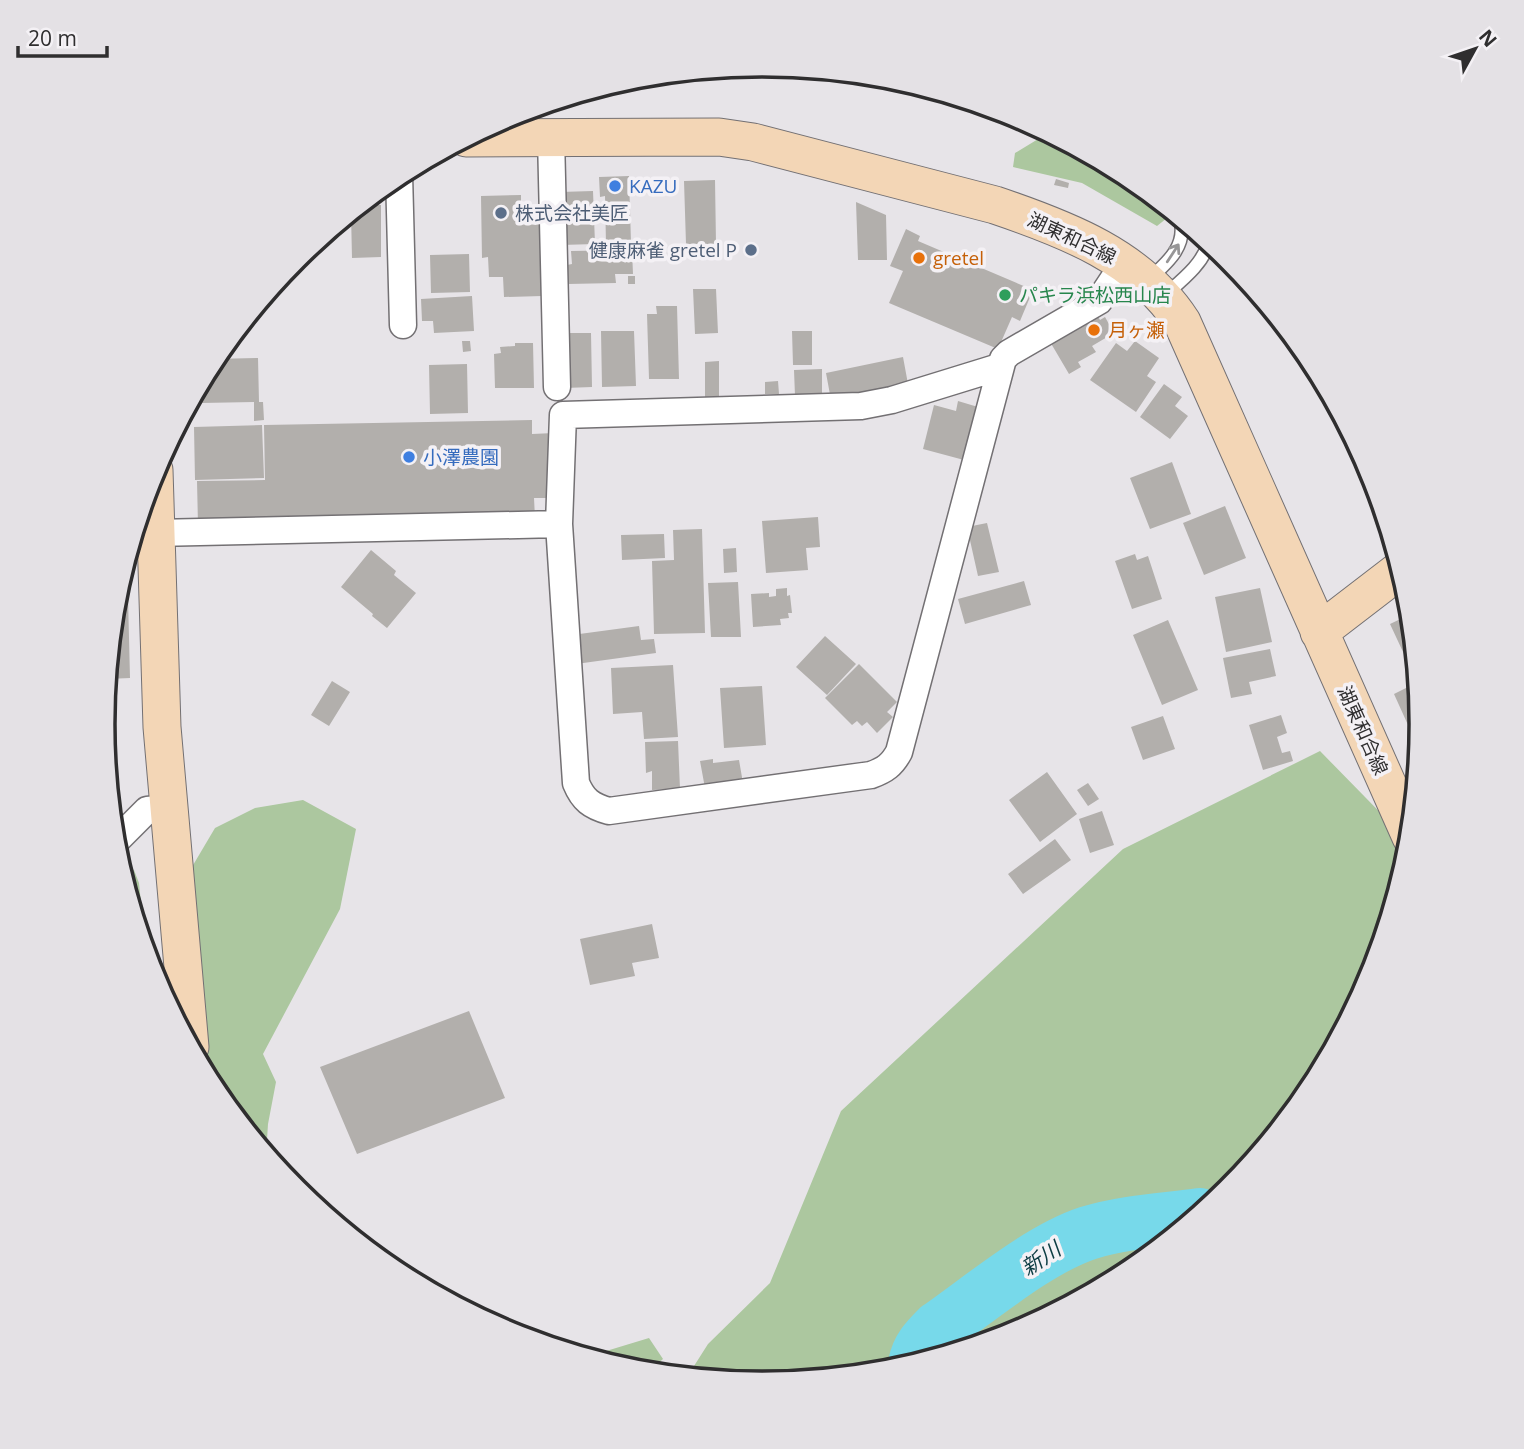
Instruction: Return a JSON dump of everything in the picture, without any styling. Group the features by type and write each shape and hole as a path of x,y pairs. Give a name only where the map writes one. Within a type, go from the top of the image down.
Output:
{"main road":[{"name":"湖東和合線","path":"489,138 691,135 746,140 995,205 1035,218 1073,235 1145,280 1182,322 1192,342 1402,818"},
{"path":"149,515 147,539 188,1024"},
{"path":"1319,632 1392,576"}],"street":[{"path":"551,137 557,387"},
{"path":"399,188 403,325"},
{"path":"999,367 892,400 861,406 563,415 559,524 576,783 582,797 594,807 609,811 871,775 883,771 893,763 899,752 1003,359 1099,301 1145,280"},
{"path":"147,539 559,524"},
{"path":"124,833 147,810 169,808"}],"lane":[{"path":"1145,280 1165,266 1179,248 1181,232"},
{"path":"1145,280 1188,275 1205,253"}],"green space":[{"path":"1038,139 1122,186 1166,219 1157,226 1082,183 1013,167 1015,153"},
{"path":"1320,751 1400,833 1387,892 1360,972 1323,1048 1276,1119 1220,1182 1156,1238 1086,1285 1010,1323 930,1350 847,1366 762,1372 693,1368 708,1344 770,1283 841,1111 1123,849"},
{"path":"303,800 356,829 340,909 263,1054 276,1082 267,1141 248,1119 207,1057 186,877 215,828 255,808"},
{"path":"131,869 139,883 141,907"},
{"path":"649,1338 663,1359 658,1363 603,1352"}],"building":[{"path":"629,176 631,243 606,244 605,196 600,197 599,177"},
{"path":"1056,179 1069,183 1068,188 1054,185"},
{"path":"715,180 716,244 686,244 684,181"},
{"path":"593,191 595,244 561,245 560,192"},
{"path":"521,195 521,207 539,207 542,296 504,297 503,277 489,277 488,257 482,258 481,196"},
{"path":"856,202 886,215 887,260 858,260"},
{"path":"376,205 381,205 381,257 352,258 351,225"},
{"path":"906,229 920,236 918,241 1033,290 1020,321 1012,317 998,349 889,303 903,271 890,266"},
{"path":"632,250 633,274 615,274 616,283 568,284 567,265 572,264 571,251"},
{"path":"469,254 470,292 431,293 430,255"},
{"path":"628,276 635,276 635,284 628,284"},
{"path":"693,289 716,289 718,333 695,334"},
{"path":"472,296 474,331 434,333 433,321 422,321 421,299"},
{"path":"656,306 677,306 679,379 649,379 647,314 657,314"},
{"path":"1096,313 1100,320 1105,317 1114,333 1092,346 1096,352 1078,362 1081,367 1069,374 1049,340"},
{"path":"601,331 634,331 636,386 602,387"},
{"path":"792,331 812,331 812,365 793,365"},
{"path":"564,333 591,333 592,387 565,388"},
{"path":"462,341 470,341 471,351 463,352"},
{"path":"1135,341 1159,358 1147,376 1156,382 1136,412 1090,380 1116,343 1127,351"},
{"path":"515,343 533,343 534,388 495,388 494,354 501,353 500,347 515,346"},
{"path":"903,357 908,384 831,400 826,373"},
{"path":"258,358 259,402 263,402 264,420 254,421 254,402 201,403 228,359"},
{"path":"719,361 719,396 705,397 705,362"},
{"path":"467,364 468,413 430,414 429,365"},
{"path":"822,369 822,395 795,396 794,370"},
{"path":"778,381 779,394 765,394 765,382"},
{"path":"1164,384 1182,397 1175,406 1188,416 1170,439 1140,417"},
{"path":"958,401 978,407 964,460 923,449 934,405 956,411"},
{"name":"小澤農園","path":"532,420 532,434 554,433 551,498 534,498 535,518 198,525 197,481 265,480 264,425"},
{"path":"262,425 264,478 195,480 194,427"},
{"path":"1172,462 1191,514 1150,529 1130,478"},
{"path":"1225,506 1246,558 1204,575 1183,523"},
{"path":"818,517 820,547 806,548 808,570 766,573 762,521"},
{"path":"987,523 999,572 978,576 967,527"},
{"path":"702,529 705,633 654,634 652,561 674,560 673,530"},
{"path":"664,534 665,558 622,560 621,535"},
{"path":"736,548 737,572 724,573 723,549"},
{"path":"371,550 396,571 394,575 416,593 387,628 341,587"},
{"path":"1135,554 1137,560 1148,556 1162,599 1132,609 1115,561"},
{"path":"1024,581 1031,605 965,624 958,599"},
{"path":"738,582 741,637 711,637 708,583"},
{"path":"787,588 792,613 788,613 789,618 780,619 781,625 753,627 751,594 769,593 769,597 776,596 776,589"},
{"path":"1260,588 1272,642 1226,652 1215,597"},
{"path":"128,594 130,678 116,679"},
{"path":"1400,619 1406,658 1390,624"},
{"path":"1168,620 1198,690 1162,705 1133,635"},
{"path":"639,626 641,640 654,639 656,653 576,664 572,635"},
{"path":"825,636 856,664 827,695 796,667"},
{"path":"1270,649 1276,676 1249,682 1252,694 1231,698 1223,658"},
{"path":"859,664 897,702 887,712 893,717 877,733 867,722 862,726 857,721 852,725 825,698"},
{"path":"673,665 678,737 644,739 642,712 613,714 611,668"},
{"path":"332,681 350,692 329,726 311,715"},
{"path":"762,686 766,745 724,748 720,688"},
{"path":"1408,687 1410,724 1408,725 1394,694"},
{"path":"1281,715 1287,733 1277,737 1282,753 1290,751 1293,761 1263,770 1249,725"},
{"path":"1163,716 1175,749 1143,760 1131,727"},
{"path":"678,741 680,789 652,790 652,771 646,773 645,742"},
{"path":"713,759 713,763 739,760 743,783 705,788 700,761"},
{"path":"1047,772 1077,814 1040,842 1009,800"},
{"path":"1088,783 1099,799 1088,806 1077,790"},
{"path":"1102,811 1114,845 1090,853 1079,819"},
{"path":"1055,839 1071,860 1023,894 1008,874"},
{"path":"652,924 659,958 632,963 635,976 590,985 580,939"},
{"path":"469,1011 505,1098 357,1154 320,1067"}],"waterway":[{"name":"新川","path":"919,1353 938,1328 1030,1262 1069,1240 1101,1229 1181,1217"}],"place":[{"name":"KAZU","path":"615,186"},
{"name":"株式会社美匠","path":"501,213"},
{"name":"健康麻雀 gretel P","path":"751,250"},
{"name":"gretel","path":"919,258"},
{"name":"パキラ浜松西山店","path":"1005,295"},
{"name":"月ヶ瀬","path":"1094,330"},
{"name":"小澤農園","path":"409,457"}]}
